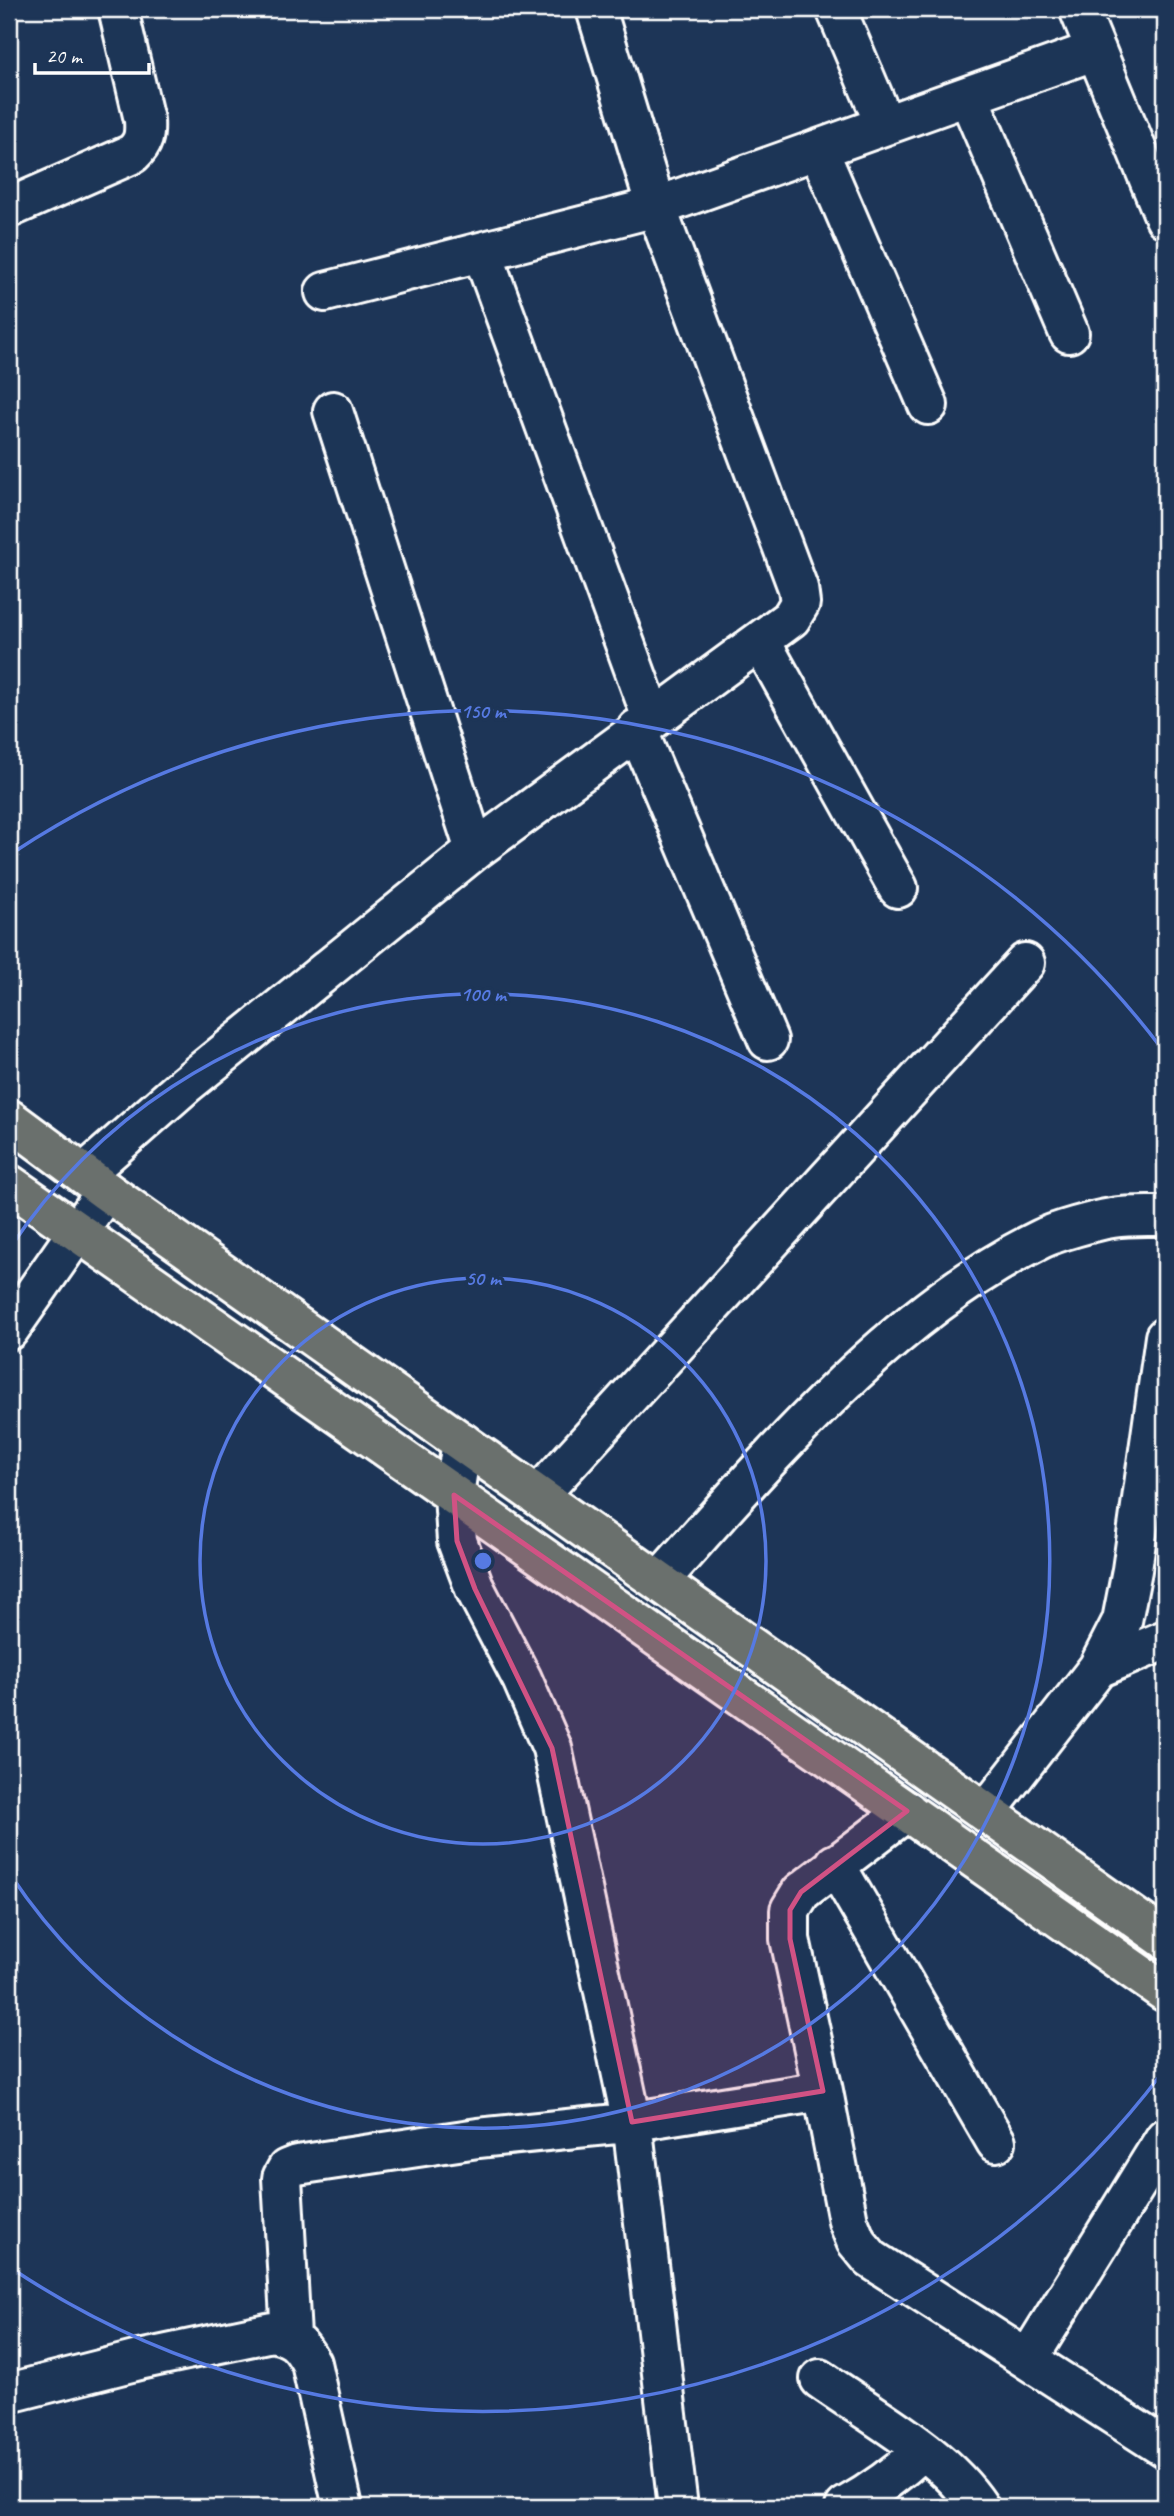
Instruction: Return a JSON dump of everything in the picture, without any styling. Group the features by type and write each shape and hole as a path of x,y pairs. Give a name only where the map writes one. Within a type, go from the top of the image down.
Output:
{"main road":[{"path":"9,1119 95,1183 1165,1939"},
{"path":"9,1184 1165,1992"}],"street":[{"path":"9,208 132,154 141,146 145,134 144,120 118,9"},
{"path":"9,1330 77,1232 95,1183 185,1086 475,849 644,724 761,642 791,618 800,603 798,588 656,207 596,9"},
{"path":"836,9 885,125"},
{"path":"1079,9 1165,218"},
{"path":"326,292 656,207 1096,50"},
{"path":"968,96 1069,333"},
{"path":"818,149 928,405"},
{"path":"482,252 644,724 768,1040"},
{"path":"333,411 475,849"},
{"path":"761,642 898,888"},
{"path":"538,1496 1025,963"},
{"path":"659,1581 800,1425 888,1343 969,1281 1043,1238 1113,1217 1165,1216"},
{"path":"986,1812 1098,1668 1122,1621 1165,1337"},
{"path":"461,1442 454,1495 457,1541 475,1589 522,1679 552,1748 678,2507"},
{"path":"1098,1668 1165,1640"},
{"path":"907,1811 801,1892 790,1910 790,1939 848,2221 856,2241 871,2259 1165,2448"},
{"path":"835,1864 996,2142"},
{"path":"291,2336 282,2189 282,2178 287,2169 296,2165 478,2138 614,2124 823,2091"},
{"path":"1028,2360 1165,2138"},
{"path":"9,2393 139,2360 272,2332 291,2336 303,2348 311,2363 343,2507"},
{"path":"820,2379 923,2450 950,2473 979,2507"},
{"path":"845,2507 880,2486 923,2450"}],"highlighted area":[{"path":"454,1495 907,1811 801,1892 790,1910 790,1939 823,2091 632,2122 552,1748 475,1589 457,1541"}]}
